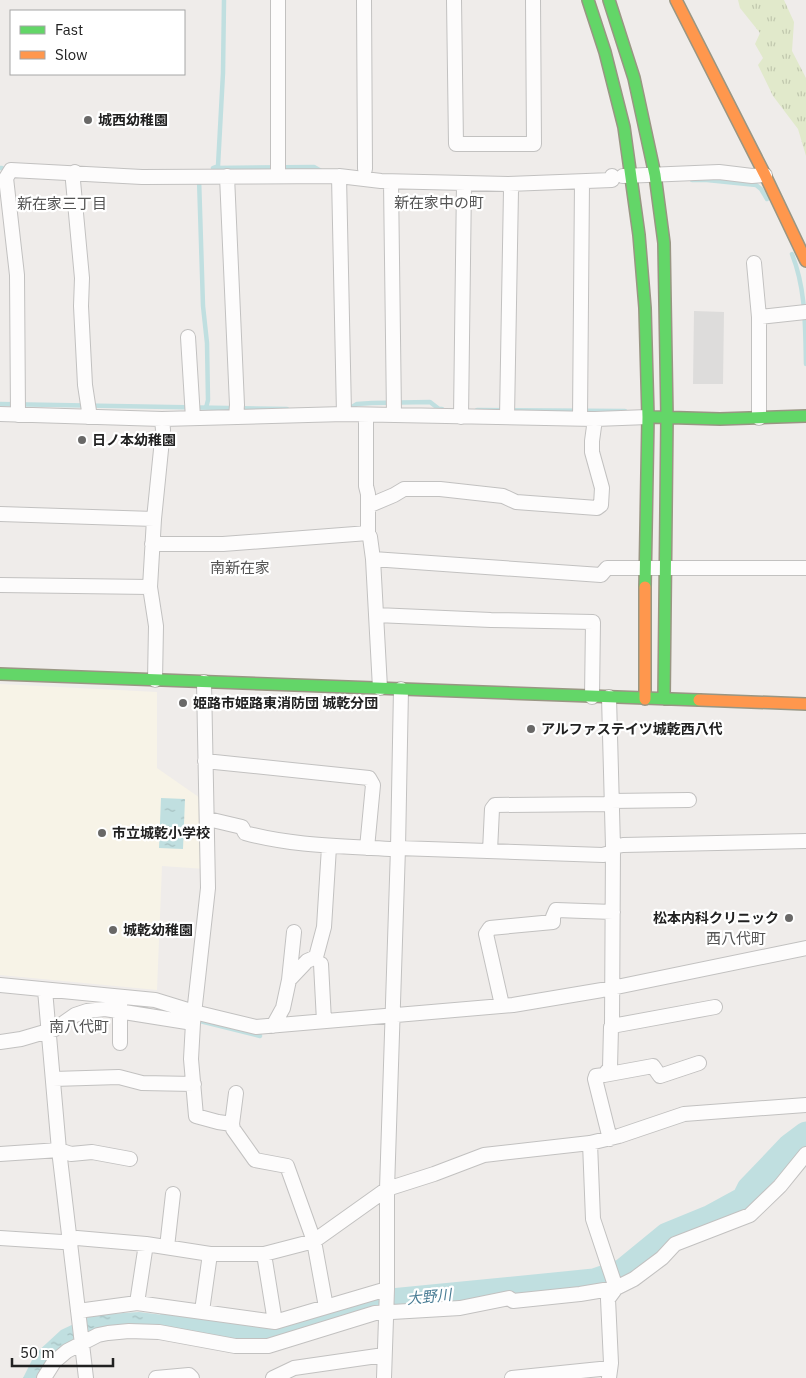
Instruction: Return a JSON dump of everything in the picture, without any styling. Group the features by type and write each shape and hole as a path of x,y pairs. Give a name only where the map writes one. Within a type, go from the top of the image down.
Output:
{"street":[{"path":"278,0 279,169"},
{"path":"361,173 364,0"},
{"path":"454,0 456,144 534,144 534,0"},
{"path":"588,0 605,52 624,127 639,235 645,308 648,416 645,699"},
{"path":"609,0 634,78 656,175 664,244 667,417 664,699"},
{"path":"676,0 805,257"},
{"path":"19,409 17,275 6,178 11,170 142,177 223,176 279,169 339,176 361,173 544,177 611,173 612,176 719,172 752,176 765,174"},
{"path":"75,172 73,181 82,278 81,306 88,410"},
{"path":"361,173 391,182 508,184 612,180 612,176"},
{"path":"223,176 237,412"},
{"path":"339,176 344,408"},
{"path":"391,182 394,408"},
{"path":"461,417 464,182"},
{"path":"580,419 582,182"},
{"path":"507,417 511,190 508,184"},
{"path":"754,263 759,317 759,418"},
{"path":"759,317 806,312"},
{"path":"188,337 193,411"},
{"path":"0,414 19,409 88,410 162,419 193,411 237,412 344,408 366,415 394,408 461,417 595,419 648,416 720,419 806,416"},
{"path":"366,415 368,533 373,559 380,688"},
{"path":"155,680 155,624 150,587 154,519 163,430 162,419"},
{"path":"368,506 404,489 440,489 502,496 516,502 597,508 602,505 602,488 592,452 595,419"},
{"path":"0,514 154,519"},
{"path":"152,544 223,544 368,533"},
{"path":"373,559 601,575 607,568 806,568"},
{"path":"0,585 150,587"},
{"path":"376,615 594,622 592,697"},
{"path":"0,674 806,704"},
{"path":"204,682 208,888 191,1059 196,1116 232,1124"},
{"path":"384,1378 387,1289 387,1190 402,689"},
{"path":"604,1074 610,1068 614,987 609,698"},
{"path":"205,761 369,778 373,785 367,848"},
{"path":"490,851 492,809 495,805 689,800"},
{"path":"208,820 242,827 245,833 257,836 329,847 603,855 623,845 806,840"},
{"path":"289,980 307,961 316,957 324,927 329,847"},
{"path":"502,1005 486,934 490,928 553,922 556,910 613,912"},
{"path":"273,1026 283,1008 289,980 294,932"},
{"path":"0,1042 21,1039 48,1027 54,1029 75,1015 87,1011 105,1009 194,1018 256,1027 502,1005 614,987 806,948"},
{"path":"321,964 324,1021"},
{"path":"0,985 155,1000 194,1018"},
{"path":"45,990 69,1240 86,1378"},
{"path":"120,997 120,1043"},
{"path":"612,1026 714,1007"},
{"path":"610,1139 595,1079 596,1076 654,1066 660,1076 699,1063"},
{"path":"53,1079 119,1077 142,1083 194,1084"},
{"path":"236,1093 233,1129 255,1160 287,1166 314,1241 326,1308"},
{"path":"0,1238 62,1242 77,1238 146,1244 210,1254 264,1254 314,1241 387,1190 484,1155 610,1139 684,1114 806,1105"},
{"path":"590,1143 592,1219 616,1288"},
{"path":"0,1154 60,1150 71,1154 92,1152 130,1158"},
{"path":"44,1378 61,1356 98,1335 128,1331 159,1332 235,1346 268,1346 375,1313 460,1308 509,1298 513,1301 616,1288 634,1279 662,1258 676,1244 750,1215 780,1186 806,1154"},
{"path":"167,1247 173,1194"},
{"path":"137,1304 146,1244"},
{"path":"202,1311 210,1254"},
{"path":"264,1254 275,1322"},
{"path":"512,1378 609,1373 611,1363 608,1299 616,1288"},
{"path":"78,1311 137,1304 275,1322 387,1289"},
{"path":"273,1378 294,1368 384,1355"},
{"path":"156,1378 189,1375 192,1378"}],"shaded area":[{"path":"694,311 724,312 723,384 693,384"},
{"name":"市立城乾小学校","path":"0,684 157,692 157,768 203,800 205,869 162,866 157,990 0,975"}],"green space":[{"path":"738,0 784,0 794,22 792,51 806,78 806,156 798,129 773,96 758,65 763,58 755,44 760,33 740,8"}],"water":[{"path":"161,798 185,799 183,849 159,848"},
{"path":"139,1312 204,1320 207,1333 137,1324 95,1329 63,1345 51,1359 40,1378 23,1378 35,1354 61,1330 93,1315"}],"waterway":[{"path":"213,168 218,166 223,73 224,0"},
{"path":"214,168 314,167 321,171"},
{"path":"199,178 203,306 207,343 208,400 206,408"},
{"path":"692,180 756,185 767,199"},
{"path":"792,254 797,267 802,294 806,364"},
{"path":"347,410 357,404 430,402 439,409 442,409"},
{"path":"0,404 287,409"},
{"path":"477,410 625,411"},
{"path":"196,1020 260,1036"},
{"name":"大野川","path":"171,1321 253,1335 277,1334 325,1317 381,1302 594,1281 623,1271 667,1235 711,1217 744,1199 749,1189 790,1146 806,1134"}],"traffic: fast":[{"path":"588,0 605,52 624,127 639,235 645,308 648,417 645,587"},
{"path":"609,0 634,78 655,175 664,243 667,417 664,699"},
{"path":"654,417 720,419 806,416"},
{"path":"0,674 699,700"}],"traffic: slow":[{"path":"676,0 765,175 806,261"},
{"path":"645,587 645,699"},
{"path":"699,700 806,704"}],"place":[{"name":"城西幼稚園","path":"88,120"},
{"name":"日ノ本幼稚園","path":"82,440"},
{"name":"姫路市姫路東消防団 城乾分団","path":"183,703"},
{"name":"アルファステイツ城乾西八代","path":"531,729"},
{"name":"市立城乾小学校","path":"102,833"},
{"name":"松本内科クリニック","path":"789,918"},
{"name":"城乾幼稚園","path":"113,930"}],"district":[{"name":"新在家中の町","path":"439,203"},
{"name":"新在家三丁目","path":"62,204"},
{"name":"南新在家","path":"240,568"},
{"name":"西八代町","path":"736,939"},
{"name":"南八代町","path":"79,1027"}]}
